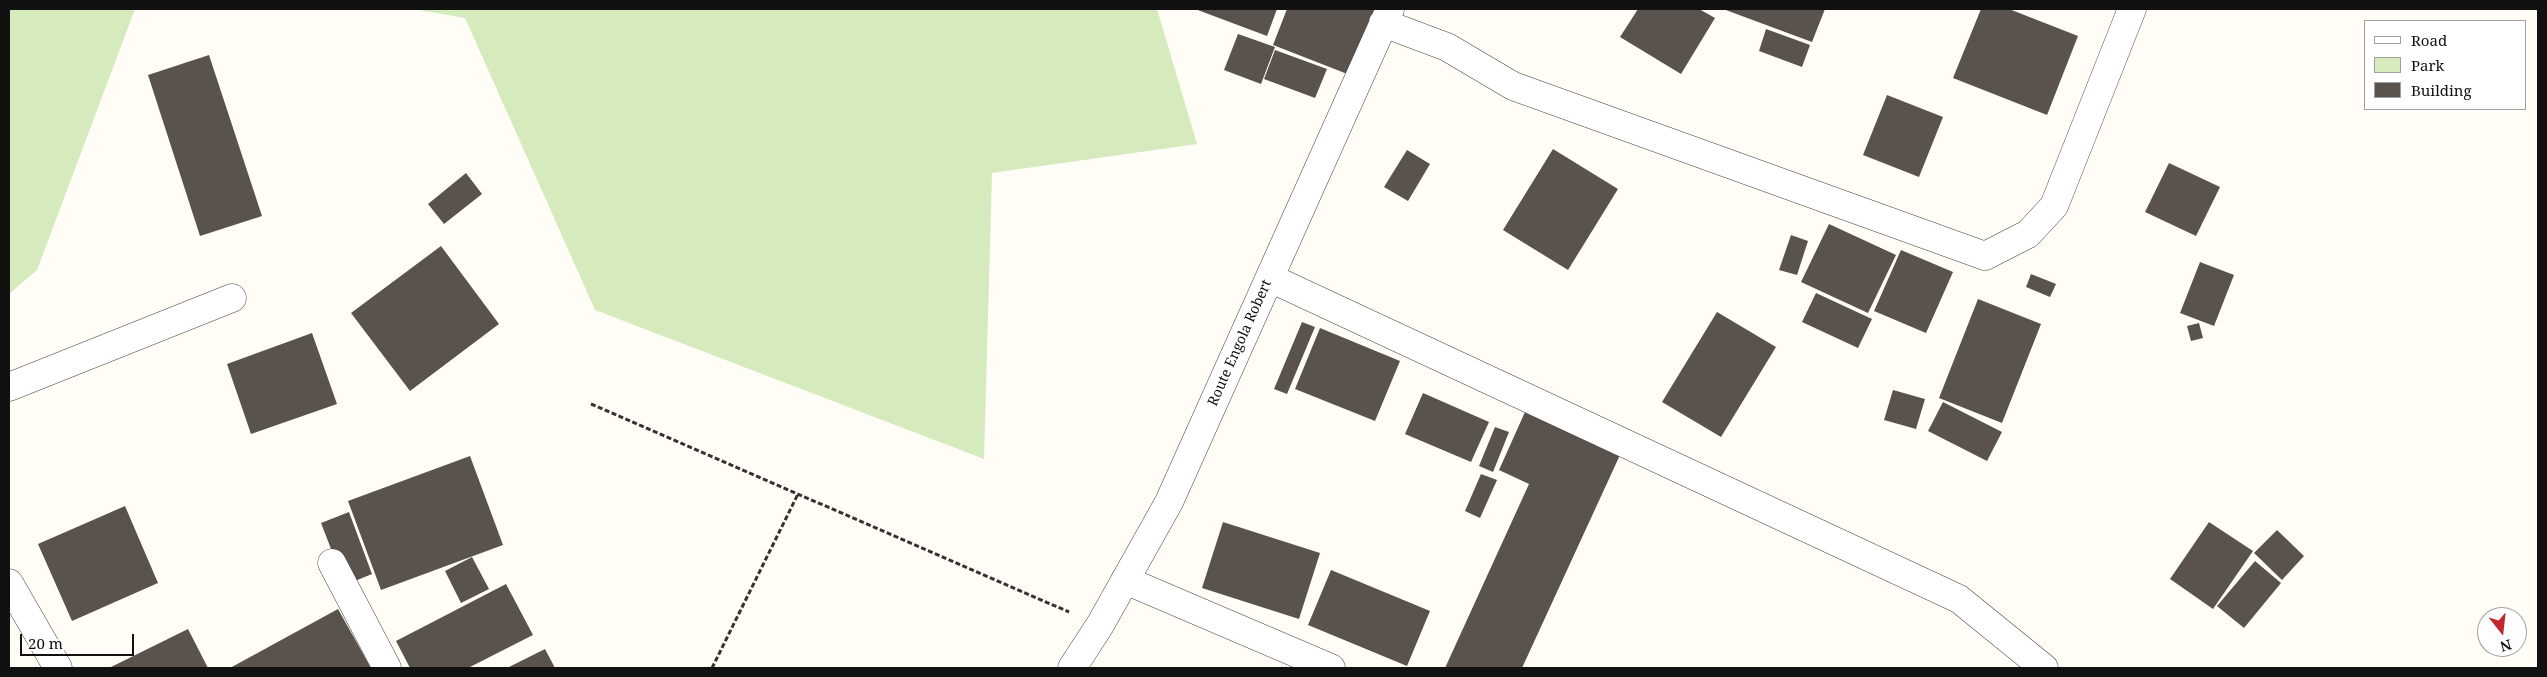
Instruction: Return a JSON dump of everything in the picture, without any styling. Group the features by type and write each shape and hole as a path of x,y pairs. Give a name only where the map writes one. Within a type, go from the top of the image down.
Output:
{"street":[{"path":"1387,16 1447,47 1513,86 1985,256 2028,234 2054,206 2132,9"},
{"name":"Route Engola Robert","path":"1072,668 1100,625 1169,502 1387,16"},
{"path":"1270,278 1959,599 2044,668"},
{"path":"9,387 232,298"},
{"path":"332,563 387,668"},
{"path":"1125,580 1331,668"},
{"path":"9,583 58,668"}],"path":[{"path":"591,404 1100,625"},
{"path":"712,668 798,494"}],"green space":[{"path":"9,9 135,9 37,270 9,294"},
{"path":"413,9 1157,9 1197,144 992,173 984,459 595,310 465,18"}],"building":[{"path":"1195,9 1277,9 1267,36"},
{"path":"1287,9 1376,9 1350,75 1273,45"},
{"path":"1638,9 1699,9 1715,18 1681,74 1620,37"},
{"path":"1723,9 1825,9 1812,42"},
{"path":"1981,9 2009,9 2078,36 2047,115 1953,78"},
{"path":"1766,29 1810,45 1802,67 1759,51"},
{"path":"1238,34 1275,47 1261,84 1224,70"},
{"path":"1275,50 1327,69 1315,98 1264,79"},
{"path":"209,55 262,216 200,236 148,75"},
{"path":"1887,95 1943,117 1919,177 1863,155"},
{"path":"1553,149 1618,189 1568,270 1503,230"},
{"path":"1407,150 1430,164 1408,201 1384,187"},
{"path":"2169,163 2220,187 2196,236 2145,212"},
{"path":"466,173 482,194 444,224 428,204"},
{"path":"1829,224 1896,255 1868,313 1801,282"},
{"path":"1791,235 1808,241 1797,275 1779,270"},
{"path":"441,246 499,324 410,391 351,313"},
{"path":"1901,250 1953,272 1926,333 1874,311"},
{"path":"2200,262 2234,275 2214,326 2180,313"},
{"path":"2031,274 2056,284 2050,297 2026,287"},
{"path":"1816,293 1872,319 1858,348 1802,322"},
{"path":"1978,299 2041,324 2002,423 1939,398"},
{"path":"1717,312 1776,347 1721,437 1662,402"},
{"path":"1302,322 1315,327 1287,394 1274,389"},
{"path":"2199,323 2203,338 2191,341 2187,326"},
{"path":"1320,328 1400,361 1375,421 1295,389"},
{"path":"312,333 337,404 251,434 227,364"},
{"path":"1893,390 1925,399 1916,429 1884,420"},
{"path":"1423,393 1489,422 1471,462 1405,434"},
{"path":"1943,402 2002,432 1987,461 1928,431"},
{"path":"1525,412 1620,455 1522,668 1445,668 1529,484 1499,470"},
{"path":"1495,427 1509,432 1493,472 1479,466"},
{"path":"470,456 503,545 381,590 348,501"},
{"path":"1481,474 1497,480 1480,518 1465,511"},
{"path":"125,506 158,583 72,621 38,544"},
{"path":"349,512 372,574 345,585 321,523"},
{"path":"1223,522 1320,553 1299,619 1202,588"},
{"path":"2209,522 2253,551 2213,609 2170,579"},
{"path":"2277,530 2304,556 2282,580 2254,553"},
{"path":"472,557 489,589 461,603 445,571"},
{"path":"2255,561 2281,583 2244,628 2217,606"},
{"path":"1331,570 1430,611 1407,666 1308,625"},
{"path":"506,584 533,635 468,668 410,668 396,641"},
{"path":"338,609 371,668 230,668"},
{"path":"188,629 208,668 109,668"},
{"path":"545,649 555,668 507,668"}]}
